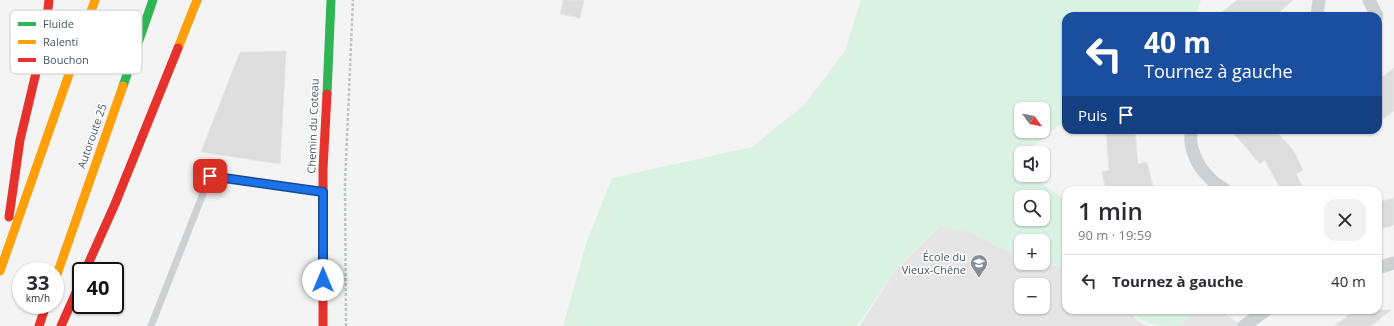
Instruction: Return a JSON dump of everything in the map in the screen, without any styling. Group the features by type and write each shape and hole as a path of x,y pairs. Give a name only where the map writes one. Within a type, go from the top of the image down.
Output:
{"main road":[{"path":"48,10 49,0"},
{"path":"91,10 95,0"},
{"name":"Autoroute 25","path":"142,31 153,0"},
{"path":"90,262 115,204 197,0"},
{"name":"Chemin du Coteau","path":"323,326 323,192 331,0"},
{"path":"1,267 20,140 36,74"},
{"path":"1,267 69,74"},
{"name":"Autoroute 25","path":"61,262 127,74"},
{"path":"61,326 72,301"},
{"path":"39,326 43,314"}],"street":[{"path":"1318,12 1319,0"},
{"path":"1369,0 1375,12"},
{"path":"1190,134 1194,154 1200,166 1208,177 1220,186"},
{"path":"1382,267 1394,263"},
{"path":"1244,326 1260,314"}],"lane":[{"path":"151,326 210,176 323,192"}],"path":[{"path":"346,326 345,183 353,0"}],"shaded area":[{"name":"École du Vieux-Chêne","path":"940,226 970,232 997,247 1014,253 1014,270 1050,270 1050,264 1062,268 1062,314 1131,314 1140,322 1148,326 859,326 896,270"},
{"path":"1188,314 1225,314 1243,326 1181,326"}],"green space":[{"path":"861,0 1201,0 1196,12 1062,12 1062,123 1050,133 1050,102 1014,102 1014,138 1043,138 1033,146 1014,146 1014,182 1040,182 1062,198 1062,268 1050,264 1050,234 1014,234 1014,253 997,247 970,232 940,226 896,270 857,326 563,326 587,241 612,178 752,147 804,105 845,51"},
{"path":"1133,314 1188,314 1181,326 1152,324"}],"building":[{"path":"563,0 584,0 580,18 560,14"},
{"path":"1237,0 1293,0 1280,12 1222,12"},
{"path":"286,51 280,164 201,152 240,52"},
{"path":"1394,68 1394,111 1382,120 1382,77"},
{"path":"1106,134 1135,134 1138,164 1147,162 1153,186 1105,186 1102,172 1109,170"},
{"path":"1234,134 1279,134 1293,150 1303,170 1296,174 1302,186 1279,186 1265,160 1260,164"},
{"path":"1394,198 1394,225 1382,229 1382,201"},
{"path":"1382,310 1391,310 1371,326 1334,326 1350,314 1382,314"}],"traffic: fast":[{"path":"142,32 153,0"},
{"path":"327,94 331,0"},
{"path":"123,86 127,74"}],"traffic: slow":[{"path":"91,10 95,0"},
{"path":"178,48 197,0"},
{"path":"0,271 69,74"},
{"path":"61,262 123,86"}],"traffic: jam":[{"path":"48,10 49,0"},
{"path":"89,262 115,204 178,48"},
{"path":"9,217 20,140 36,74"},
{"path":"323,326 323,169 327,94"},
{"path":"61,326 72,301"},
{"path":"39,326 43,314"}],"place":[{"name":"École du Vieux-Chêne","path":"979,278"}],"route":[{"path":"210,176 323,192 323,280"}]}
